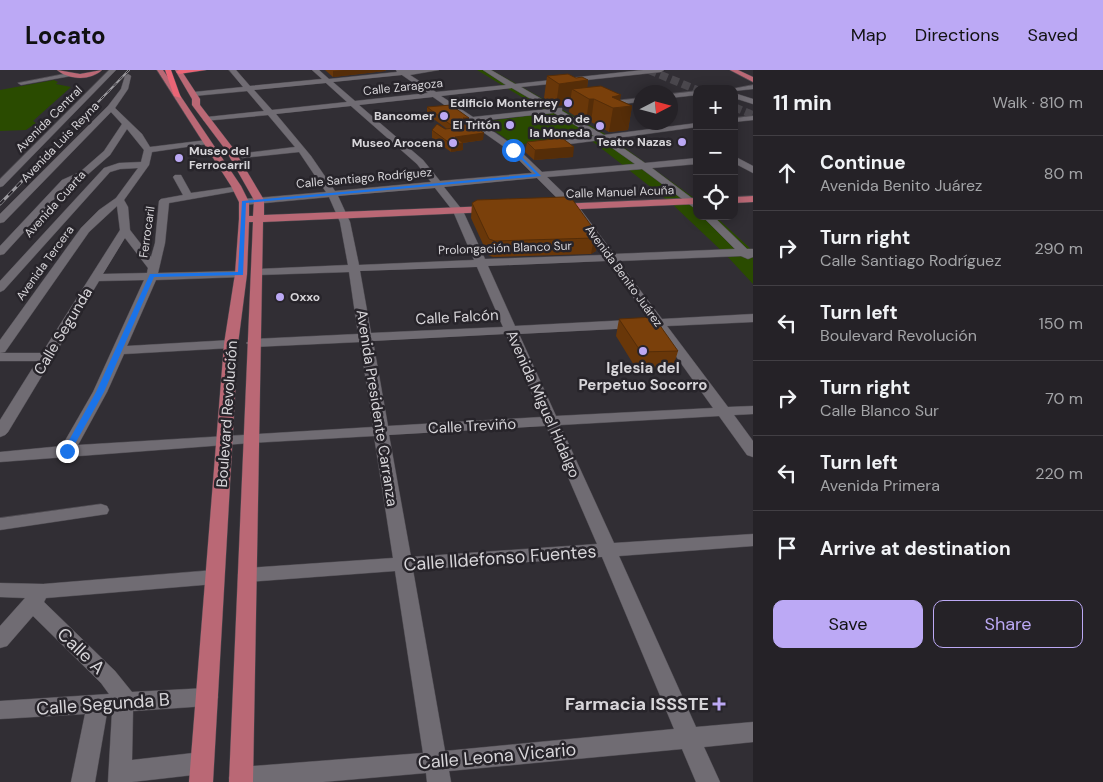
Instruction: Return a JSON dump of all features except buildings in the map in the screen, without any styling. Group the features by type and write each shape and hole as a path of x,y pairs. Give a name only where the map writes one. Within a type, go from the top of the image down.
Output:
{"highway":[{"path":"177,71 203,70"}],"main road":[{"path":"60,70 80,74 95,70"},
{"path":"68,72 90,75 99,70"},
{"name":"Boulevard Revolución","path":"163,70 237,188 252,219 241,274 231,344 202,772"},
{"path":"733,70 753,80"},
{"path":"747,70 753,73"},
{"path":"177,71 194,94 196,105"},
{"path":"177,71 196,105 229,148 259,200 252,219 258,272 254,343 241,780"},
{"path":"738,200 753,199"},
{"name":"Calle Manuel Acuña","path":"545,207 693,203"},
{"path":"252,219 498,209"}],"street":[{"name":"Avenida Central","path":"0,184 114,70"},
{"name":"Avenida Presidente Carranza","path":"232,70 300,149 331,194 342,215 354,268 438,772"},
{"name":"Avenida Miguel Hidalgo","path":"315,70 420,162 458,211 608,550 687,738 708,782"},
{"path":"194,94 436,70"},
{"path":"479,70 556,110 603,138 693,202"},
{"path":"486,70 510,86"},
{"path":"564,70 595,85"},
{"name":"Calle Zaragoza","path":"207,119 661,70"},
{"path":"21,82 68,72"},
{"name":"Avenida Benito Juárez","path":"401,72 517,149 540,175 572,206 753,452"},
{"name":"Avenida Luis Reyna","path":"0,220 44,178 111,108 122,93 128,76"},
{"path":"738,89 753,87"},
{"path":"678,95 693,93"},
{"path":"616,95 633,103"},
{"path":"738,96 753,102"},
{"path":"592,106 633,101"},
{"path":"111,108 139,136 148,150 145,165 139,175 140,181 121,203 126,230 142,251 153,272"},
{"path":"471,120 574,108"},
{"path":"738,120 753,118"},
{"path":"0,252 65,182 79,176 107,153 126,124"},
{"path":"678,125 693,134"},
{"path":"540,146 693,126"},
{"path":"148,150 207,142"},
{"path":"245,156 300,149"},
{"path":"738,158 753,156"},
{"name":"Calle Santiago Rodríguez","path":"244,202 693,161"},
{"path":"738,161 753,170"},
{"name":"Avenida Cuarta","path":"0,288 100,176 110,168 145,165"},
{"path":"44,178 100,176"},
{"path":"178,177 188,196 237,188"},
{"name":"Ferrocaril","path":"67,451 100,392 153,272 159,250 165,200 188,196"},
{"name":"Avenida Tercera","path":"0,348 85,230 103,212 121,203"},
{"path":"712,220 749,252 753,261"},
{"name":"Calle Segunda","path":"0,432 126,230"},
{"path":"142,251 159,250"},
{"name":"Prolongación Blanco Sur","path":"258,272 749,252"},
{"path":"96,278 153,272 241,274"},
{"name":"Calle Falcón","path":"254,343 753,318"},
{"path":"119,350 231,344"},
{"path":"0,357 48,357"},
{"name":"Calle Treviño","path":"0,457 251,438 753,410"},
{"path":"0,524 101,510"},
{"name":"Calle Ildefonso Fuentes","path":"247,575 753,540"},
{"path":"0,590 38,597 215,577"},
{"path":"0,640 38,597"},
{"name":"Calle A","path":"38,597 108,677 123,696 122,702"},
{"name":"Calle Segunda B","path":"0,710 207,697"},
{"path":"122,702 120,777 202,772"},
{"path":"83,782 98,704"},
{"name":"Calle Leona Vicario","path":"241,780 438,772 687,738 753,732"}],"green space":[{"path":"477,70 492,70 607,135 693,197 693,220 719,220 753,251 753,284 726,255 671,203 592,141 594,140 587,136 515,145 482,122 548,113"},
{"path":"54,80 58,82 56,84 71,87 33,121 36,123 26,130 0,131 0,90"}],"tunnel":[{"path":"649,70 693,88"},
{"path":"738,109 753,115"}],"railway":[{"path":"51,151 129,70"},
{"path":"0,204 52,150"}],"place":[{"name":"Edificio Monterrey","path":"568,103"},
{"name":"Bancomer","path":"444,116"},
{"name":"El Tritón","path":"510,125"},
{"name":"Museo de la Moneda","path":"600,126"},
{"name":"Teatro Nazas","path":"682,142"},
{"name":"Museo Arocena","path":"453,143"},
{"name":"Museo del Ferrocarril","path":"179,158"},
{"name":"Oxxo","path":"280,297"},
{"name":"Iglesia del Perpetuo Socorro","path":"643,351"},
{"name":"Farmacia ISSSTE","path":"719,704"}],"route":[{"path":"67,451 100,392 152,276 241,274 244,202 540,175 513,150"}]}
